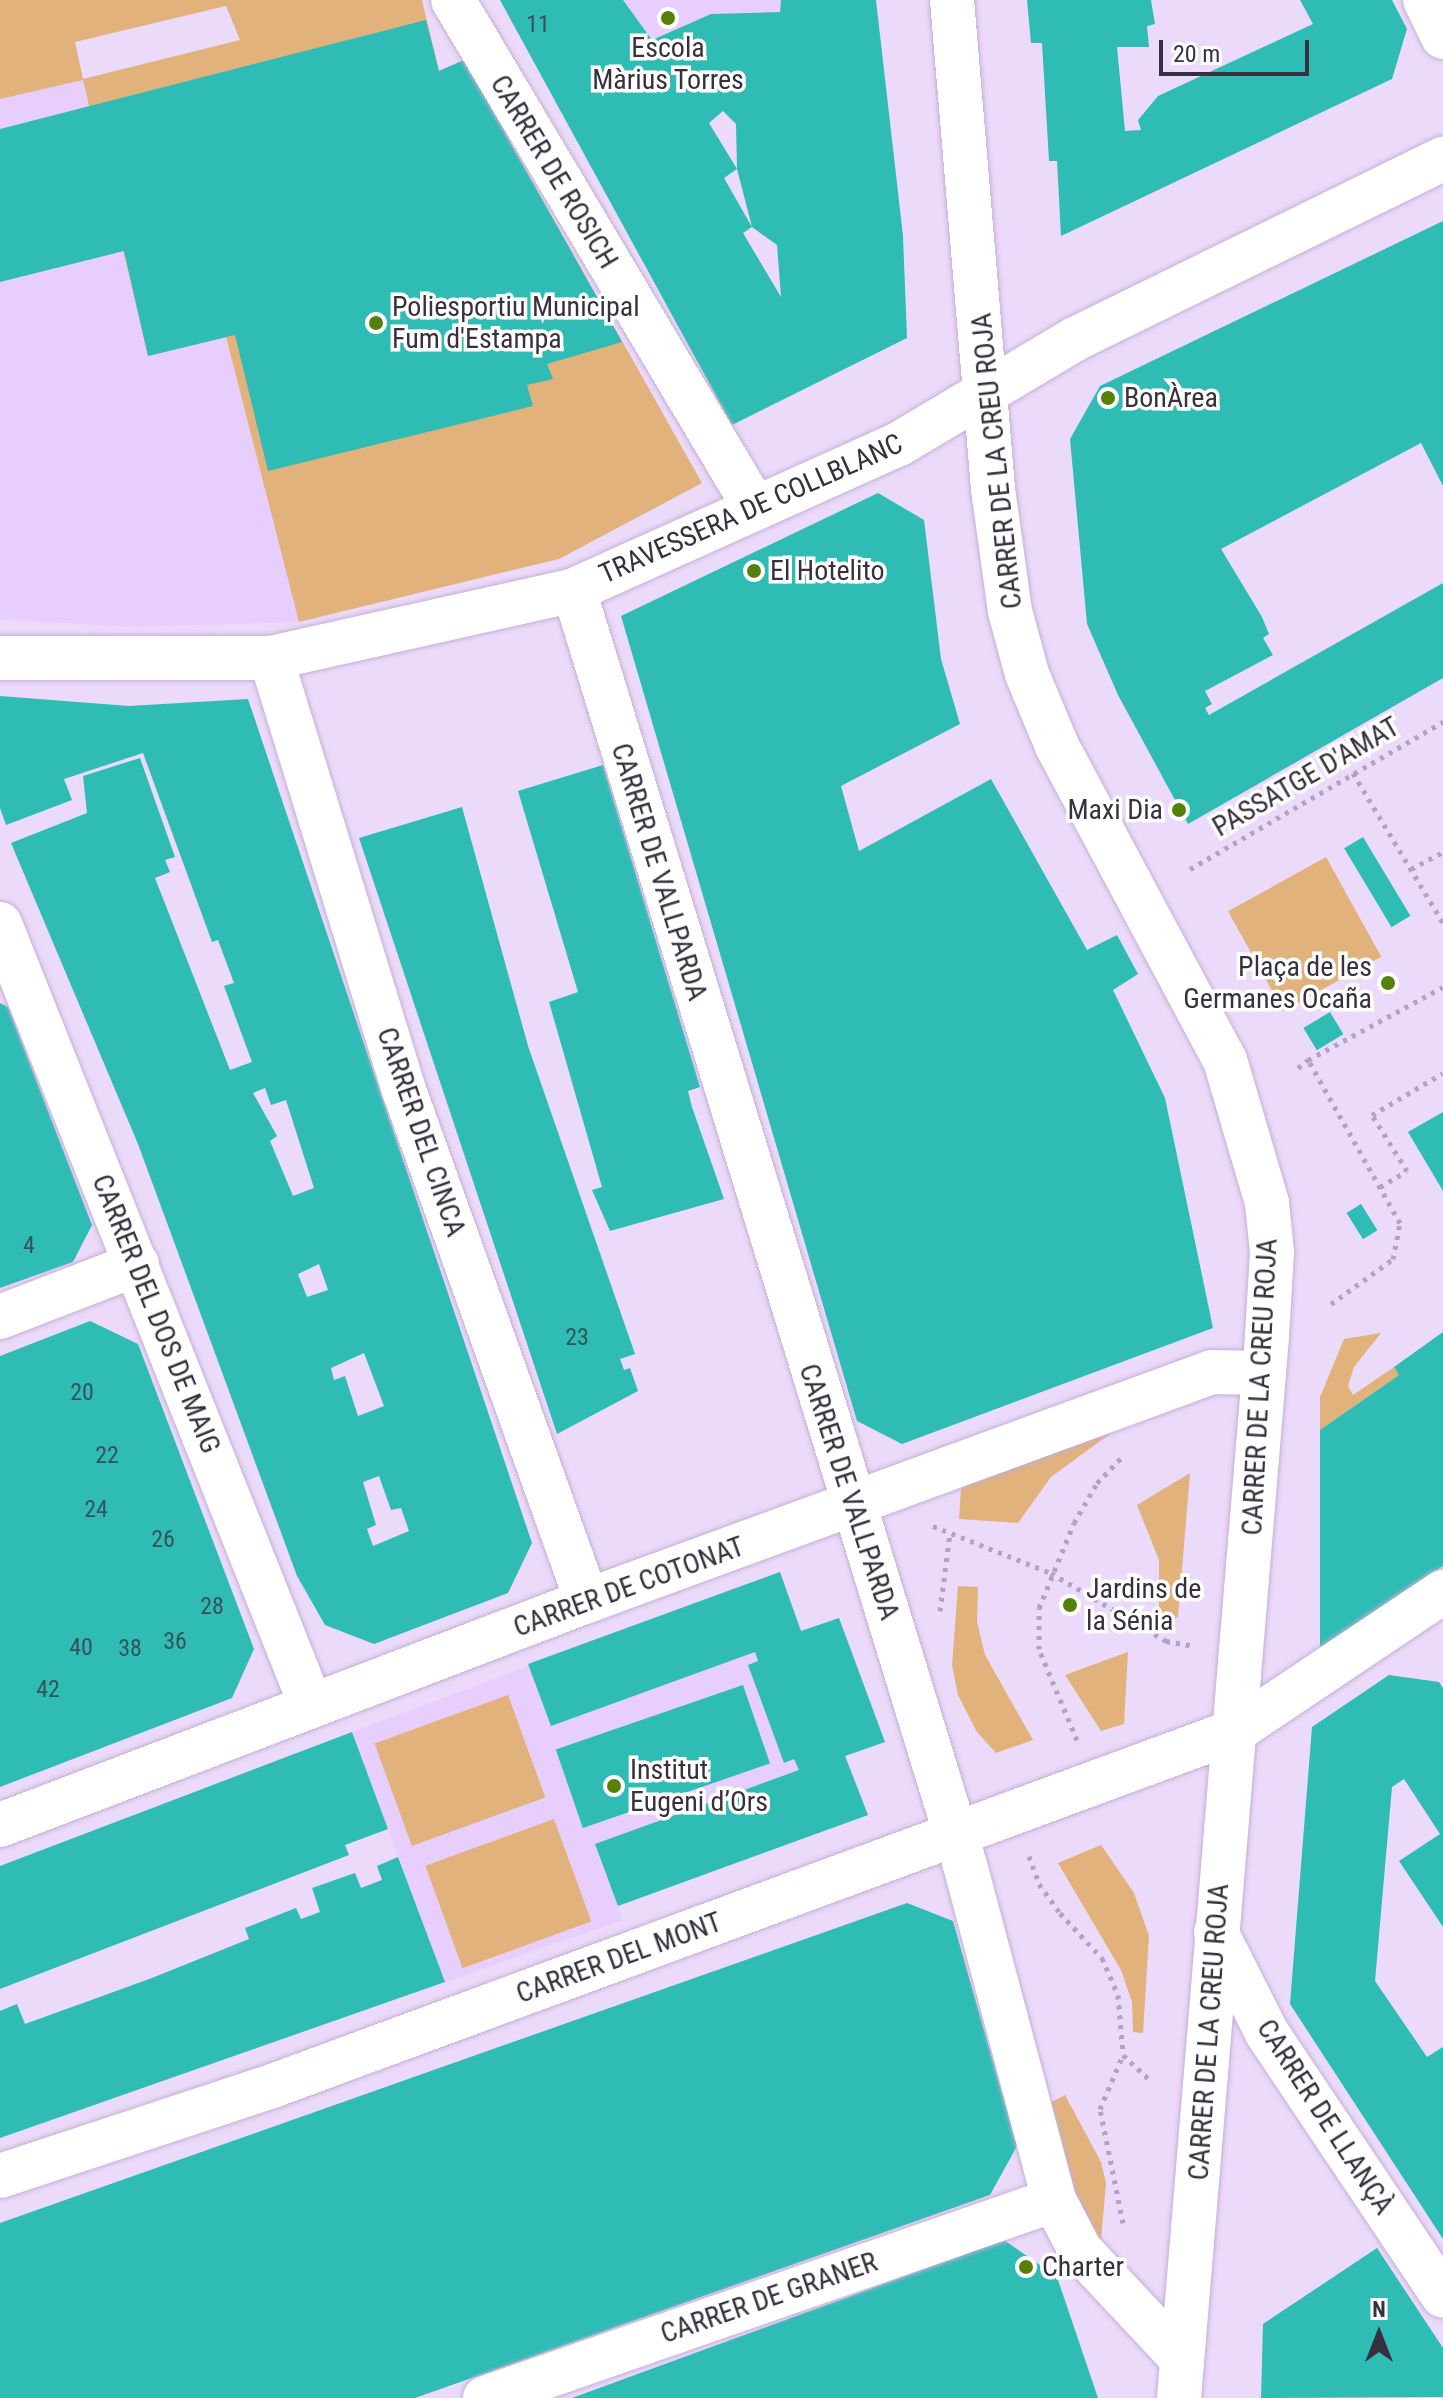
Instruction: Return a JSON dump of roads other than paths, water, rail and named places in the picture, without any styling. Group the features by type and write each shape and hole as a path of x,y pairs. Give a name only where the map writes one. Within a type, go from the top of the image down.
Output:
{"street":[{"name":"CARRER DE ROSICH","path":"453,0 755,508"},
{"name":"CARRER DE LA CREU ROJA","path":"952,0 989,392 994,496 1010,611 1027,674 1057,746 1202,1011 1225,1060 1257,1155 1272,1252 1180,2378"},
{"path":"1425,0 1443,37"},
{"name":"TRAVESSERA DE COLLBLANC","path":"0,658 271,658 574,590 899,444 1075,339 1443,159"},
{"name":"CARRER DE VALLPARDA","path":"574,590 852,1507 956,1834 1054,2200 1080,2250 1121,2297 1180,2378"},
{"name":"CARRER DEL CINCA","path":"271,658 404,1090 587,1601"},
{"name":"CARRER DEL DOS DE MAIG","path":"3,943 137,1264 311,1705"},
{"path":"0,1317 137,1264"},
{"name":"CARRER DE COTONAT","path":"0,1825 587,1601 852,1507 1212,1372 1264,1373"},
{"name":"CARRER DEL MONT","path":"0,2176 275,2085 1235,1731 1436,1611"},
{"name":"CARRER DE LLANÇÀ","path":"1216,1932 1267,2033 1443,2296"},
{"name":"CARRER DE GRANER","path":"485,2398 1054,2200"}],"place":[{"name":"Escola Màrius Torres","path":"668,18"},
{"name":"Poliesportiu Municipal Fum d'Estampa","path":"376,323"},
{"name":"BonÀrea","path":"1108,398"},
{"name":"El Hotelito","path":"754,571"},
{"name":"Maxi Dia","path":"1179,810"},
{"name":"Plaça de les Germanes Ocaña","path":"1388,983"},
{"name":"Jardins de la Sénia","path":"1070,1605"},
{"name":"Institut Eugeni d’Ors","path":"614,1786"},
{"name":"Charter","path":"1026,2267"}]}
